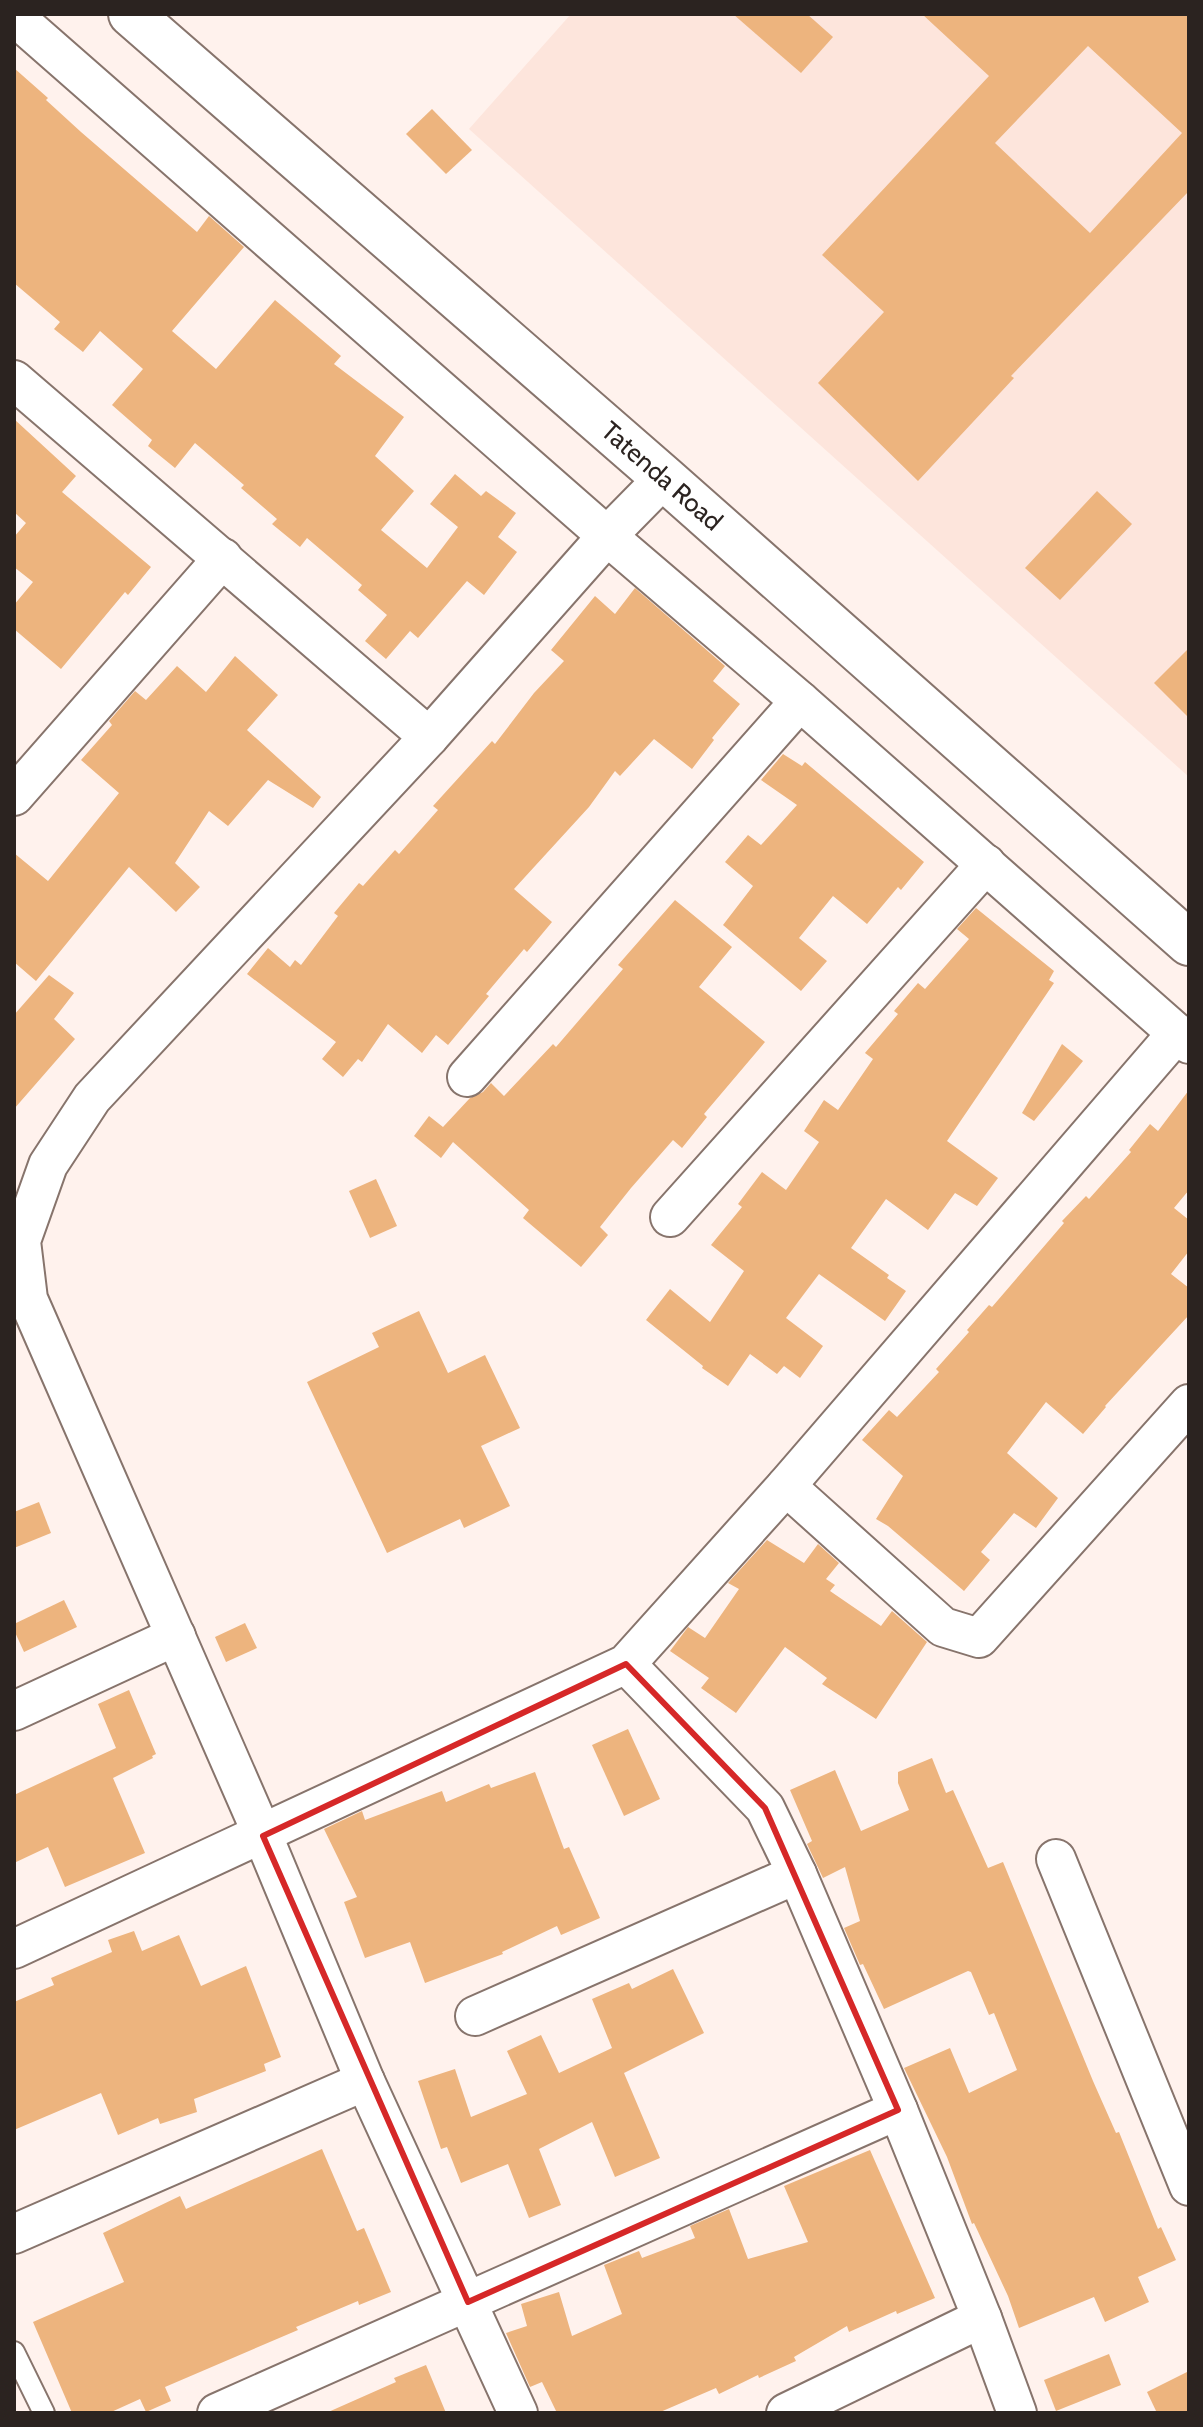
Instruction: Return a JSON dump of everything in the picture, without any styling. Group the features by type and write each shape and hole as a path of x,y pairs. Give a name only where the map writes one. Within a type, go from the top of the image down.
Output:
{"street":[{"name":"Tatenda Road","path":"131,14 664,478 1189,943"},
{"path":"14,16 1183,1038 626,1664 263,1836 14,1949"},
{"path":"20,396 223,558 429,737"},
{"path":"518,2413 365,2081 263,1836 28,1299 21,1241 48,1165 92,1098 429,737 607,536 664,478"},
{"path":"14,796 223,558"},
{"path":"467,1077 800,701"},
{"path":"670,1217 986,864"},
{"path":"786,1486 943,1627 979,1638 1189,1404"},
{"path":"14,1711 176,1636"},
{"path":"626,1664 765,1808 797,1874 898,2110 1017,2413"},
{"path":"1056,1859 1189,2186"},
{"path":"475,2016 797,1874"},
{"path":"14,2234 365,2081"},
{"path":"217,2413 898,2110"},
{"path":"786,2413 982,2318"}],"lane":[{"path":"14,2352 44,2413"}],"highlighted area":[{"path":"626,1664 765,1808 898,2110 468,2302 263,1836"}],"shaded area":[{"path":"571,14 1189,14 1189,777 469,129"}],"building":[{"path":"733,14 807,14 833,37 801,73"},
{"path":"922,14 1189,14 1189,191 1011,376 1014,378 918,481 818,383 884,312 822,255 989,76","holes":["1088,46 1182,133 1090,233 995,143"]},
{"path":"14,68 81,132 197,232 209,216 244,247 172,331 216,369 275,300 341,356 334,364 404,417 375,456 414,491 381,530 427,568 458,527 430,504 455,474 481,496 486,491 516,513 498,537 517,552 484,595 467,581 418,638 410,631 386,659 365,641 387,615 358,590 362,585 307,538 300,547 272,524 277,519 241,488 244,485 195,443 175,468 148,446 152,440 112,405 143,369 100,331 83,352 54,329 60,322 14,283"},
{"path":"432,109 472,150 446,174 406,134"},
{"path":"14,419 76,476 62,492 151,567 128,595 125,592 61,669 14,629 14,605 33,582 14,567 14,537 26,523 14,512"},
{"path":"1097,491 1132,524 1060,600 1025,568"},
{"path":"635,588 725,666 713,681 740,704 692,769 654,739 620,776 615,771 589,807 514,889 552,922 527,952 524,949 448,1045 436,1035 422,1053 388,1024 362,1062 358,1059 343,1077 322,1059 336,1042 247,974 268,948 290,967 295,960 301,965 338,916 334,913 359,883 363,886 395,850 399,854 438,810 433,806 492,741 495,744 534,693 564,661 551,650 595,596 615,614"},
{"path":"1189,648 1189,718 1154,683"},
{"path":"235,656 278,695 247,730 321,797 313,808 268,780 228,826 209,811 175,863 200,887 176,912 129,867 36,981 14,962 14,853 48,881 119,793 81,760 112,725 109,721 135,691 146,700 177,666 206,692"},
{"path":"783,754 802,766 805,762 924,862 867,924 833,896 799,938 827,961 801,991 723,925 753,886 725,862 748,835 761,845 797,805 761,780"},
{"path":"675,900 732,947 699,987 765,1042 704,1114 707,1117 682,1148 673,1140 631,1188 600,1227 608,1235 581,1267 523,1218 529,1210 453,1142 441,1158 414,1136 429,1116 443,1127 470,1098 483,1092 491,1083 504,1096 553,1044 556,1047 623,969 618,965"},
{"path":"976,908 1054,971 1049,980 1054,983 947,1141 998,1178 977,1206 955,1193 928,1230 886,1199 851,1248 906,1291 885,1321 819,1274 786,1318 823,1346 800,1378 784,1366 777,1374 750,1354 728,1386 646,1320 670,1289 710,1322 744,1271 711,1245 742,1207 738,1204 762,1172 786,1190 819,1142 804,1131 824,1100 838,1110 873,1059 865,1053 898,1014 894,1011 918,983 925,989 969,939 957,929"},
{"path":"49,975 74,993 54,1019 75,1039 14,1109 14,1015"},
{"path":"1062,1044 1083,1061 1034,1121 1022,1113"},
{"path":"1189,1090 1189,1190 1174,1208 1189,1220 1189,1251 1171,1274 1189,1288 1189,1315 1083,1434 1046,1402 1007,1453 1058,1498 1036,1528 1014,1513 981,1552 990,1560 964,1591 876,1519 903,1476 862,1440 889,1410 897,1417 939,1372 936,1369 969,1332 967,1330 989,1305 992,1307 1064,1223 1062,1221 1086,1196 1089,1199 1131,1152 1129,1150 1150,1124 1158,1131"},
{"path":"376,1179 397,1226 370,1238 349,1191"},
{"path":"419,1311 448,1373 485,1355 520,1428 481,1446 510,1506 464,1528 460,1519 387,1553 307,1382 379,1347 372,1333"},
{"path":"39,1502 51,1533 14,1548 14,1512"},
{"path":"767,1540 804,1563 818,1544 839,1563 826,1579 835,1585 830,1591 881,1626 892,1611 927,1642 876,1719 822,1684 827,1678 785,1647 736,1713 701,1688 709,1678 670,1651 688,1627 705,1638 739,1589 728,1583"},
{"path":"64,1600 77,1627 24,1652 14,1624"},
{"path":"245,1623 257,1648 226,1662 215,1637"},
{"path":"129,1690 156,1754 113,1778 145,1853 65,1887 48,1847 14,1863 14,1795 116,1748 98,1704"},
{"path":"628,1729 660,1799 624,1816 592,1745"},
{"path":"932,1758 946,1793 953,1790 988,1868 1003,1862 1093,2081 1116,2133 1119,2132 1158,2229 1161,2227 1176,2260 1138,2277 1149,2302 1105,2322 1094,2297 1019,2328 1008,2296 972,2224 947,2157 904,2068 950,2048 969,2093 1017,2070 994,2013 989,2015 968,1971 884,2009 844,1928 860,1921 845,1867 823,1878 807,1844 812,1841 790,1790 835,1770 861,1831 909,1810 898,1783 898,1772"},
{"path":"535,1772 564,1849 569,1847 600,1918 561,1935 557,1926 503,1954 425,1983 410,1942 365,1958 344,1902 357,1897 324,1829 362,1811 365,1820 442,1791 446,1802 489,1784 491,1788"},
{"path":"134,1931 142,1951 179,1935 201,1986 246,1966 281,2057 264,2064 266,2071 194,2099 197,2112 160,2124 158,2118 118,2135 101,2093 14,2130 14,2002 54,1985 51,1978 112,1952 108,1940"},
{"path":"673,1969 704,2033 624,2073 660,2158 615,2177 592,2122 539,2149 561,2205 529,2218 508,2164 461,2183 447,2147 441,2149 418,2081 455,2069 471,2117 527,2094 507,2051 541,2035 559,2073 612,2048 592,1999 629,1983 632,1989"},
{"path":"322,2149 357,2231 364,2228 391,2292 359,2305 358,2301 296,2327 298,2330 165,2387 171,2401 146,2412 140,2399 109,2413 72,2413 33,2322 124,2282 103,2233 180,2196 186,2209"},
{"path":"870,2150 935,2298 849,2332 847,2326 794,2357 796,2361 719,2394 716,2388 658,2413 557,2413 542,2382 530,2387 506,2333 527,2326 521,2304 559,2292 572,2336 622,2314 604,2265 639,2251 642,2258 695,2238 690,2226 729,2209 748,2259 808,2242 784,2186"},
{"path":"1109,2354 1121,2385 1056,2411 1044,2380"},
{"path":"426,2365 446,2413 326,2413 396,2382 394,2378"},
{"path":"1189,2371 1189,2413 1157,2413 1147,2392"}]}
